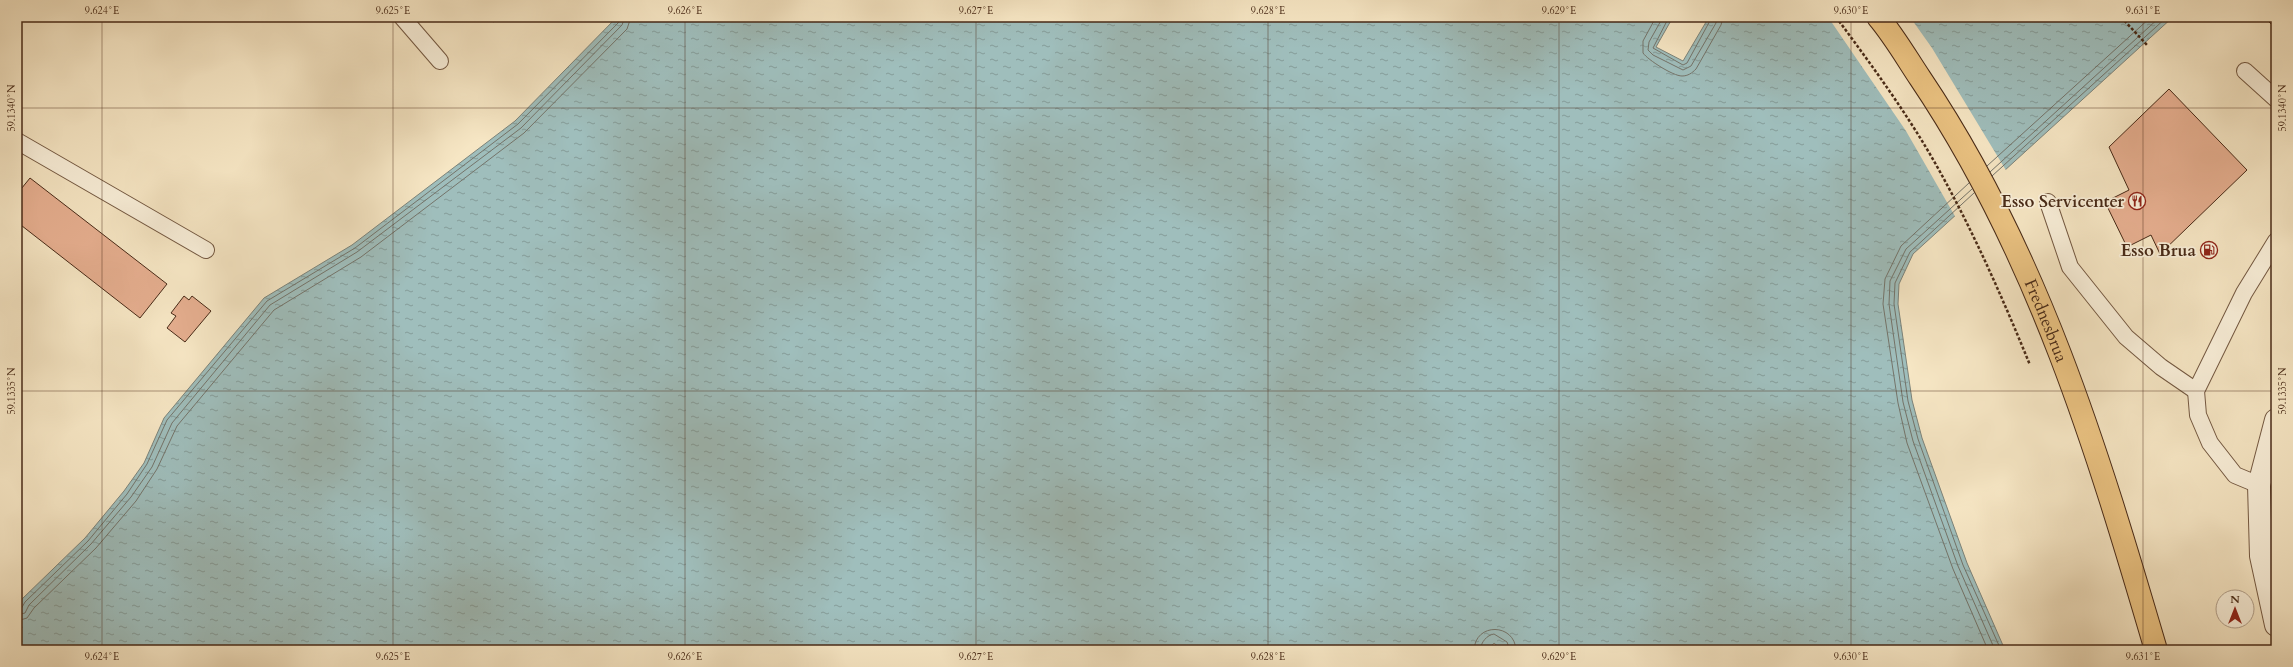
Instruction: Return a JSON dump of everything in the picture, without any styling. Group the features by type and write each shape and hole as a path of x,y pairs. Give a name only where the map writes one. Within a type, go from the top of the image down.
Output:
{"highway":[{"name":"Frednesbrua","path":"1878,17 1948,118 2017,249 2060,350 2106,481 2156,650"}],"street":[{"path":"2276,420 2259,485 2261,556 2276,625"}],"lane":[{"path":"402,17 440,61"},
{"path":"2245,71 2276,99"},
{"path":"17,141 206,250"},
{"path":"2048,202 2070,267 2126,337 2161,367 2196,391"},
{"path":"2259,485 2235,475 2210,443 2198,415 2196,391 2244,293 2276,241"}],"path":[{"path":"1836,17 1886,84 1939,170 2000,291 2032,369"},
{"path":"2121,17 2147,45"}],"water":[{"path":"617,17 1673,17 1656,47 1683,61 1709,17 2173,17 1913,254 1899,284 1898,304 1912,400 1922,438 1967,563 2005,650 1502,650 1494,643 1488,650 17,650 17,610 21,600 85,538 124,491 144,463 164,418 264,298 352,245 515,121"}],"pier":[{"path":"1828,17 1910,17 1932,48 2007,172 1956,218 1906,131"}],"building":[{"path":"489,17 500,17 493,22"},
{"path":"2264,17 2276,17 2276,29"},
{"path":"2169,89 2247,170 2160,254 2151,235 2127,247 2105,202 2129,190 2109,147"},
{"path":"30,178 167,284 140,318 17,222 17,194"},
{"path":"184,296 189,300 192,296 211,311 185,342 167,328 176,316 171,313"}],"place":[{"name":"Esso Servicenter","path":"2137,201"},
{"name":"Esso Brua","path":"2209,250"}]}
